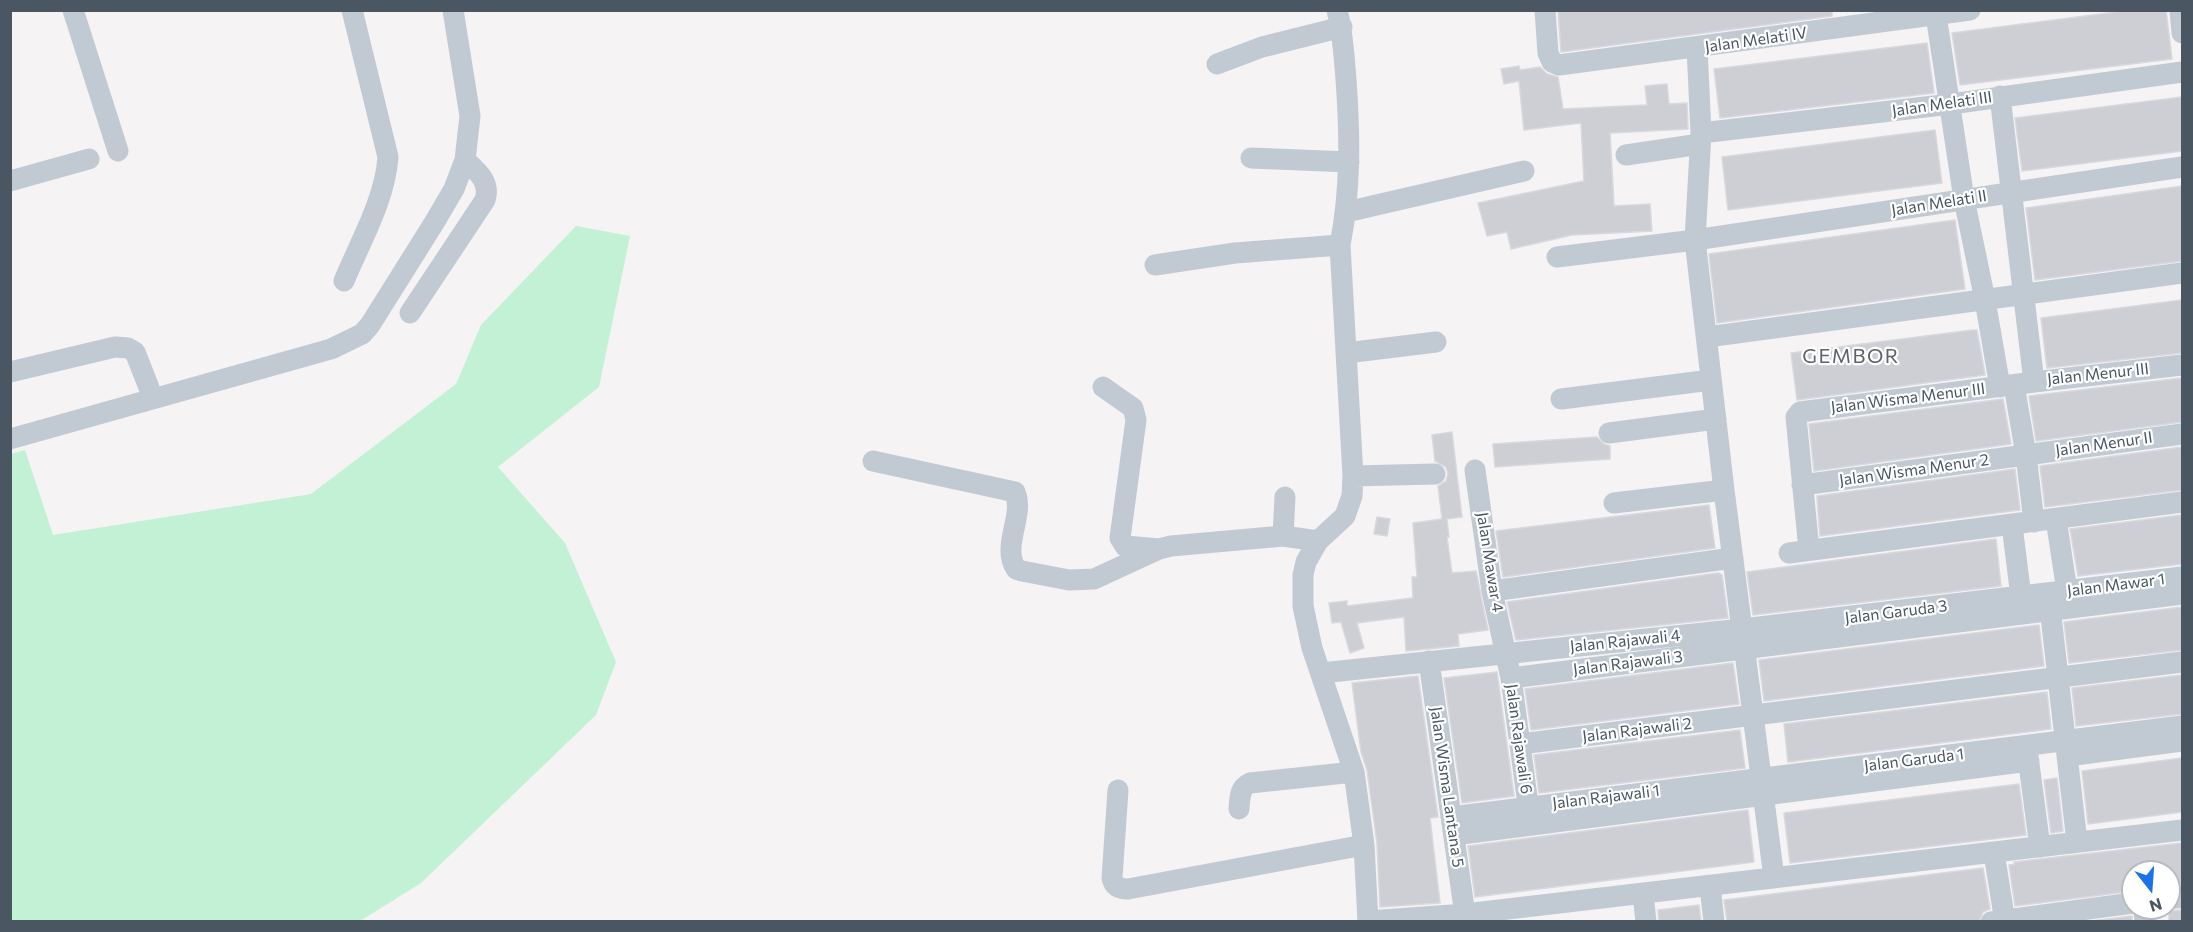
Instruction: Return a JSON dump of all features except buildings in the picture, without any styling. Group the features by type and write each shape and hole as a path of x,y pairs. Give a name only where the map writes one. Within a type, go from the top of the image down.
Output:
{"street":[{"path":"73,10 118,151"},
{"path":"344,281 379,198 387,170 388,157 352,10"},
{"path":"10,439 332,349 362,334 434,224 454,189 465,159 470,116 453,10"},
{"name":"Jalan Melati IV","path":"1545,10 1548,53 1552,62 1559,65 1697,47 1863,18 1936,15 1970,10"},
{"path":"2180,10 2182,33"},
{"path":"1936,15 1964,199 1985,300 2016,384 2034,522"},
{"path":"1217,64 1339,19 1349,128 1346,212 1340,244 1353,476 1352,496 1345,516 1318,541 1306,562 1302,592 1307,629 1354,772 1364,845 1368,921 1466,918 1643,894 2182,830"},
{"path":"1697,47 1701,138 1695,240 1724,490 1774,878"},
{"name":"Jalan Melati III","path":"1626,155 1701,138 2182,72"},
{"path":"2000,96 2024,293 2016,384"},
{"path":"1251,158 1349,162"},
{"path":"10,181 90,159"},
{"path":"410,313 485,200 488,190 485,182 465,159"},
{"name":"Jalan Melati II","path":"1557,257 1695,240 2182,167"},
{"path":"1346,212 1524,171"},
{"path":"1155,265 1235,253 1340,244"},
{"path":"1707,337 2182,273"},
{"path":"1346,353 1436,342"},
{"path":"10,372 115,347 128,348 138,356 153,398"},
{"name":"Jalan Menur III","path":"2016,384 2182,365"},
{"path":"1561,399 1712,380"},
{"name":"Jalan Wisma Menur III","path":"1802,485 1796,417 1803,411 2016,384"},
{"path":"1103,387 1132,408 1136,420 1121,523 1121,541 1129,547 1159,549"},
{"path":"1609,433 1716,419"},
{"name":"Jalan Menur II","path":"2026,455 2182,434"},
{"name":"Jalan Wisma Menur 2","path":"1802,485 2026,455"},
{"path":"873,461 1015,492 1018,504 1010,556 1016,569 1069,580 1094,579 1159,549 1171,546 1283,536 1318,541"},
{"name":"Jalan Mawar 4","path":"1475,470 1492,591 1507,654"},
{"path":"1353,476 1435,474"},
{"path":"1802,485 1799,552 2182,502"},
{"path":"1614,503 1724,490"},
{"path":"1283,536 1285,497"},
{"path":"2056,519 2057,678 2077,842"},
{"path":"2012,525 2022,597"},
{"path":"1492,591 1733,558"},
{"name":"Jalan Mawar 1","path":"2056,598 2182,577"},
{"name":"Jalan Mawar 1","path":"2056,598 2182,594"},
{"name":"Jalan Garuda 3","path":"1744,639 2022,597 2056,598"},
{"name":"Jalan Garuda 3","path":"1744,639 2056,598"},
{"name":"Jalan Rajawali 4","path":"1321,673 1507,654 1744,639"},
{"name":"Jalan Rajawali 3","path":"1511,678 1744,639"},
{"name":"Jalan Rajawali 6","path":"1507,654 1530,816"},
{"name":"Jalan Wisma Lantana 5","path":"1429,661 1466,918"},
{"name":"Jalan Rajawali 2","path":"1520,744 2182,662"},
{"path":"2066,748 2182,726"},
{"path":"2066,748 2182,741"},
{"name":"Jalan Garuda 1","path":"1763,787 2066,748"},
{"path":"2028,753 2040,847"},
{"path":"1239,809 1240,792 1245,785 1250,783 1354,772"},
{"name":"Jalan Rajawali 1","path":"1453,826 1763,787"},
{"path":"1119,790 1112,878 1114,884 1120,888 1140,887 1364,845"},
{"path":"1995,853 2000,921 2076,916 2121,906"},
{"path":"1710,886 1714,921"},
{"path":"1643,894 1646,921"}],"green space":[{"path":"576,226 630,236 599,387 498,467 565,543 616,662 596,715 421,883 360,921 11,921 11,454 25,450 53,535 311,494 456,384 481,325"}],"district":[{"name":"GEMBOR","path":"1851,356"}]}
